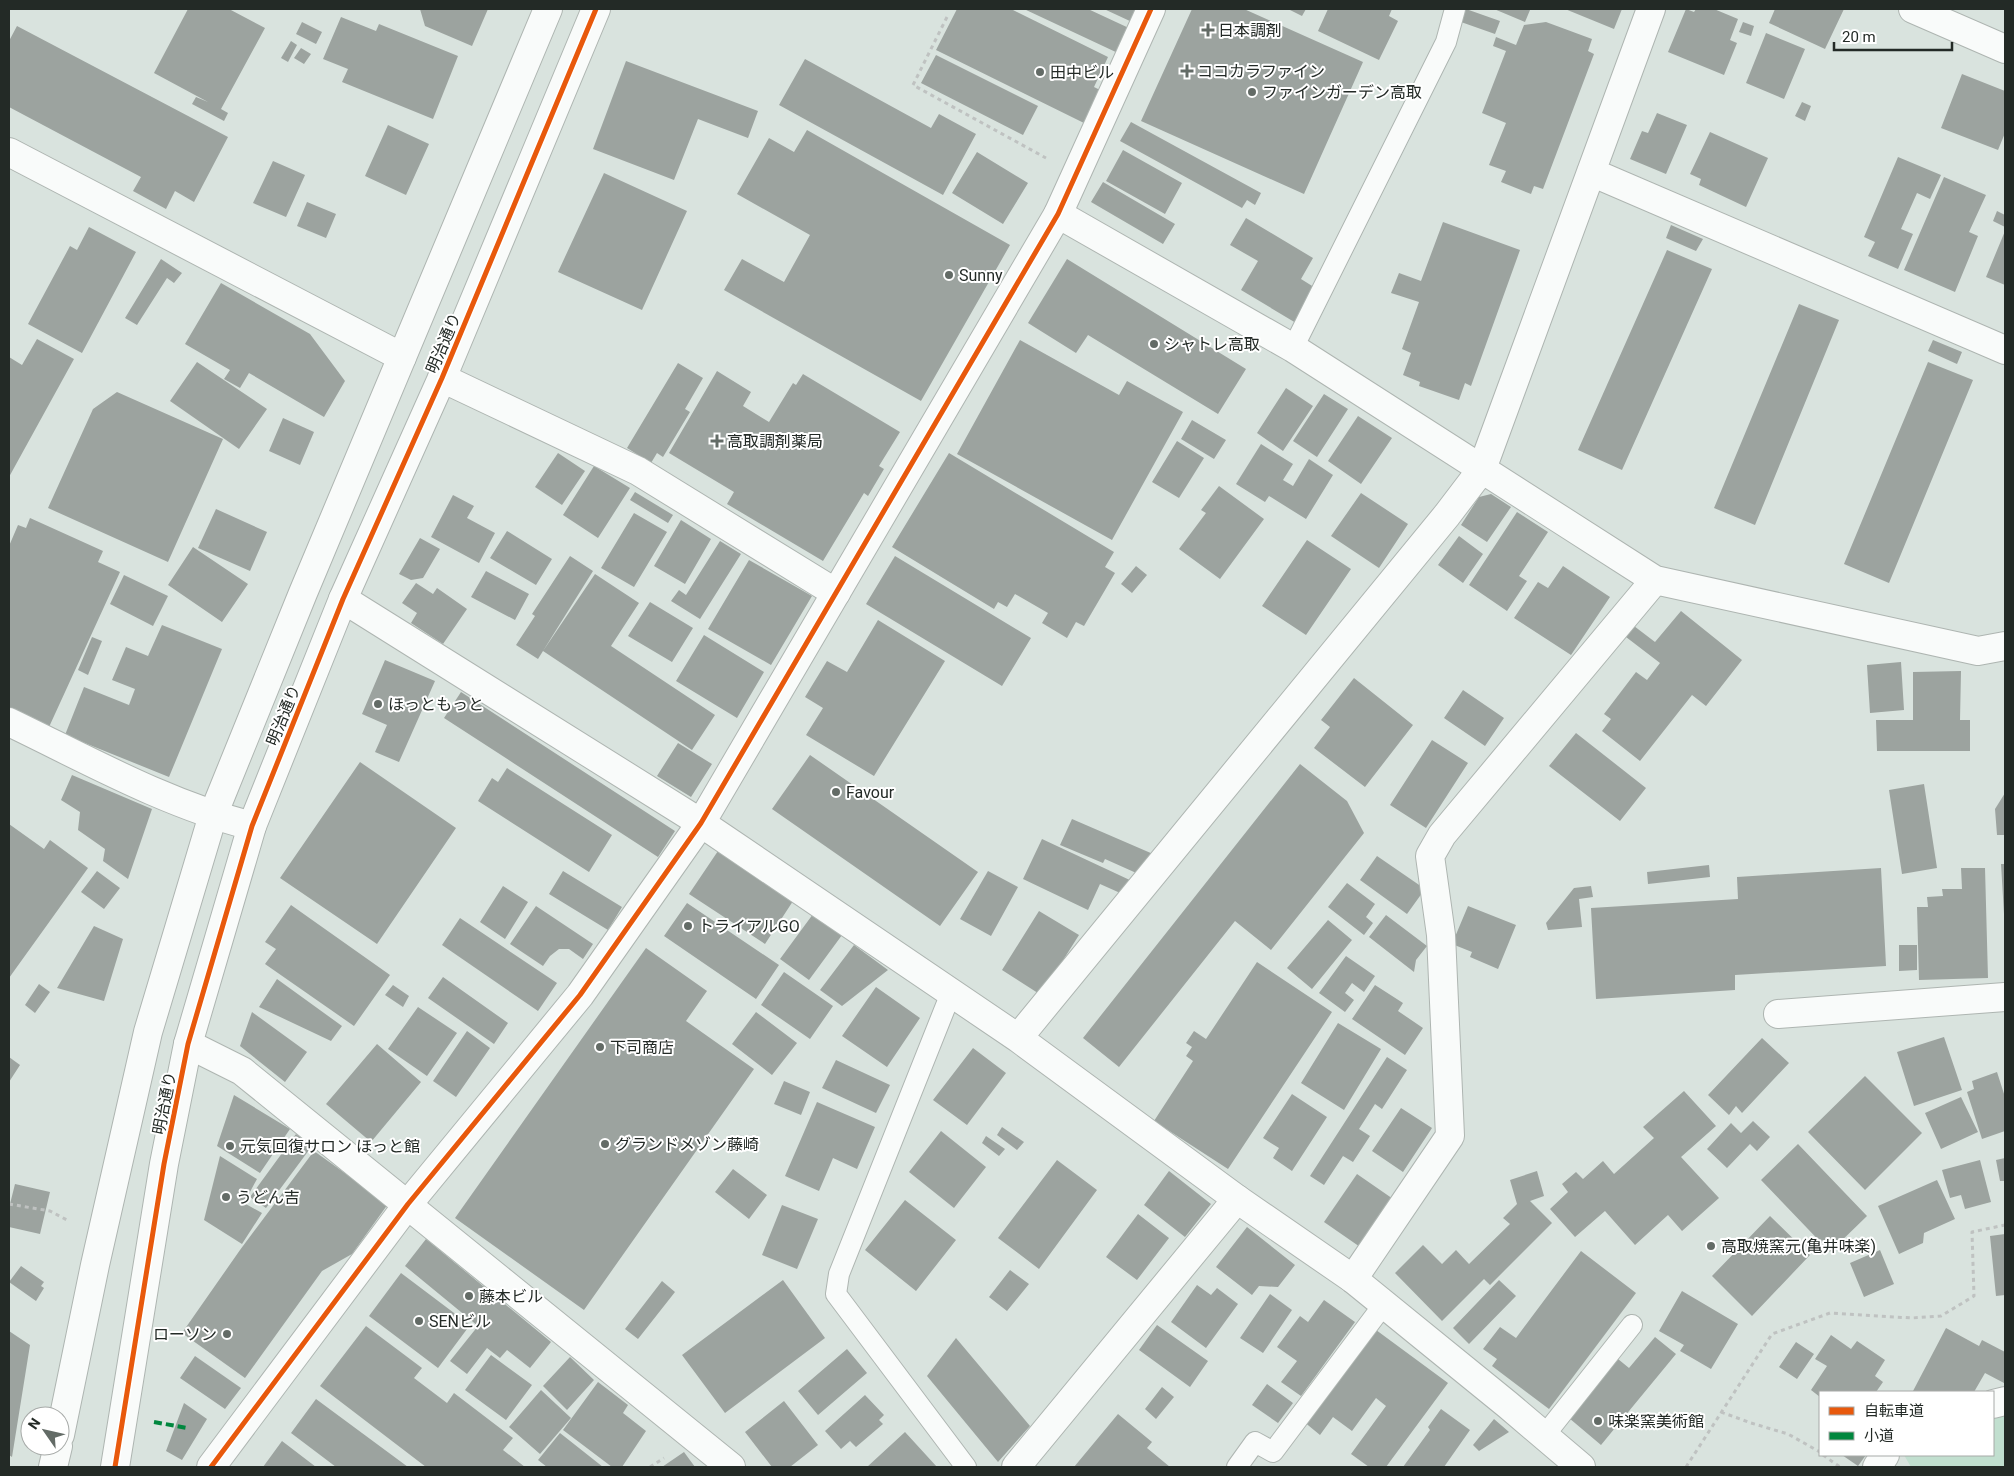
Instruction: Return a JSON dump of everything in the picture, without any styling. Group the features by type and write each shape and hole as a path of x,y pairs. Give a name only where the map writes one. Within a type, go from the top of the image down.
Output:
{"street":[{"name":"明治通り","path":"66,1406 95,1265 148,1032 213,816 303,593 548,9"},
{"name":"明治通り","path":"115,1467 164,1164 188,1044 252,826 343,599 442,378 596,9"},
{"path":"211,1467 408,1204 580,995 701,823 1058,214 1151,9"},
{"path":"1018,1038 1447,515 1482,469 1650,9"},
{"path":"1913,9 2005,49"},
{"path":"9,152 402,357"},
{"path":"1591,172 2005,350"},
{"path":"1058,214 1293,348 1655,580 1978,651 2005,646"},
{"path":"442,378 638,470 836,593"},
{"path":"1353,1279 1450,1136 1441,935 1430,856 1442,835 1655,580"},
{"path":"343,599 701,823 1018,1038 1237,1199 1353,1279 1581,1467"},
{"path":"9,722 165,797 213,816 252,826"},
{"path":"1778,1014 2005,997"},
{"path":"188,1044 242,1071 731,1467"},
{"path":"1016,1467 1237,1199"},
{"path":"1877,1467 1884,1456"}],"lane":[{"path":"1293,348 1446,42 1456,9"},
{"path":"951,993 839,1274 836,1294 966,1467"},
{"path":"1237,1467 1255,1442 1273,1452 1384,1304"},
{"path":"1544,1436 1632,1325"}],"path":[{"path":"946,17 913,85 1076,174"},
{"path":"10,1204 50,1211 67,1220"},
{"path":"1686,1467 1772,1334 1830,1313 1912,1318 1941,1316 1974,1296 1972,1232 2005,1225"},
{"path":"1722,1412 1788,1434 1819,1452"},
{"path":"1825,1456 1840,1467"}],"green space":[{"path":"2005,1402 2005,1467 1911,1467 1905,1456 1994,1456 1994,1405"}],"building":[{"path":"188,9 229,9 265,28 221,109 228,113 224,121 192,104 196,97 208,102 154,73"},
{"path":"420,9 488,9 472,46 425,26"},
{"name":"田中ビル","path":"957,9 1011,9 1108,57 1094,87 1102,91 1086,124 936,50"},
{"path":"1024,9 1088,9 1131,29 1120,54"},
{"path":"1104,9 1139,9 1132,22"},
{"name":"ファインガーデン高取","path":"1192,9 1244,9 1363,62 1304,194 1141,121"},
{"path":"1288,9 1306,9 1302,16"},
{"path":"1328,9 1392,9 1389,16 1398,21 1379,60 1318,31"},
{"path":"1466,9 1500,21 1495,34 1461,22"},
{"path":"1494,9 1527,9 1530,10 1525,22"},
{"path":"1565,9 1622,9 1614,29"},
{"path":"1686,9 1694,12 1696,9 1714,9 1738,19 1730,40 1737,43 1724,75 1668,52"},
{"path":"1775,9 1844,9 1825,49 1769,23"},
{"path":"341,17 376,31 379,24 458,56 433,119 342,82 348,69 323,59"},
{"path":"302,22 322,32 316,44 296,34"},
{"path":"1546,22 1592,39 1588,51 1594,54 1543,189 1534,186 1531,194 1501,182 1506,171 1489,165 1506,123 1482,113 1506,51 1493,46 1496,37 1516,45 1524,25"},
{"path":"1743,22 1754,26 1751,36 1739,32"},
{"path":"17,26 228,137 194,202 175,191 166,209 133,191 141,177 9,107 9,41"},
{"path":"1766,33 1805,49 1784,99 1746,83"},
{"path":"291,41 297,45 288,62 281,58"},
{"path":"301,48 311,54 304,64 294,58"},
{"path":"936,55 1038,106 1023,135 921,83"},
{"path":"805,59 931,128 939,114 976,134 943,195 779,105"},
{"path":"626,61 758,111 748,138 698,119 674,180 593,149"},
{"path":"1962,74 2005,91 2005,133 1998,150 1941,128"},
{"path":"1802,102 1811,106 1805,121 1795,116"},
{"path":"1657,113 1687,125 1666,174 1630,159 1642,131 1648,133"},
{"path":"1131,122 1261,193 1255,205 1247,200 1242,208 1120,141"},
{"path":"388,125 429,144 406,195 365,176"},
{"path":"807,130 1010,245 921,401 724,290 742,259 784,282 810,235 737,194 769,138 794,152"},
{"path":"1710,132 1768,158 1746,207 1699,185 1701,179 1690,174"},
{"path":"1123,150 1182,183 1165,214 1106,181"},
{"path":"977,152 1028,183 1003,224 952,193"},
{"path":"1898,157 1941,175 1930,199 1917,193 1901,229 1913,234 1898,269 1868,256 1875,242 1864,237"},
{"path":"273,161 305,175 286,217 253,203"},
{"path":"604,173 687,211 642,310 558,272"},
{"path":"1944,177 1986,195 1969,232 1978,236 1955,292 1904,270"},
{"path":"1103,182 1175,224 1163,244 1091,202"},
{"path":"307,202 336,214 326,238 297,226"},
{"path":"1997,211 2005,215 2005,227 1993,221"},
{"path":"1246,218 1313,258 1301,279 1317,289 1296,323 1241,290 1258,261 1230,245"},
{"path":"1443,222 1520,250 1471,386 1465,383 1459,400 1419,386 1420,382 1403,375 1411,353 1402,349 1419,302 1391,293 1399,273 1421,281"},
{"path":"1671,225 1703,239 1696,251 1666,238"},
{"path":"89,227 136,252 82,353 28,324 70,246 77,250"},
{"path":"2005,231 2005,285 1986,277"},
{"path":"1667,250 1712,269 1622,470 1578,450"},
{"path":"161,259 182,273 174,283 167,278 137,325 125,318"},
{"name":"シャトレ高取","path":"1067,259 1246,369 1218,414 1088,335 1076,353 1028,323"},
{"path":"221,283 310,334 345,381 324,417 249,373 240,388 224,379 230,370 185,344"},
{"path":"1799,304 1839,320 1755,525 1714,508"},
{"path":"37,339 74,359 9,477 9,357 22,365"},
{"path":"1020,340 1119,395 1127,381 1183,412 1112,540 957,454"},
{"path":"1933,340 1962,352 1957,364 1928,351"},
{"path":"197,362 267,409 239,449 170,401"},
{"path":"1928,362 1973,380 1889,583 1844,564"},
{"path":"678,363 703,378 685,409 690,412 663,457 657,453 651,463 627,448"},
{"path":"717,371 751,392 743,406 769,422 793,383 796,385 803,374 900,432 879,466 884,469 868,496 864,493 823,561 727,504 734,492 669,453"},
{"path":"1286,388 1313,406 1283,451 1257,433"},
{"path":"117,392 223,439 168,562 48,508 93,409"},
{"path":"1324,394 1348,409 1317,457 1293,441"},
{"path":"1358,416 1392,438 1361,484 1328,461"},
{"path":"283,418 314,432 300,465 269,451"},
{"path":"1192,420 1226,440 1214,459 1181,439"},
{"path":"1177,441 1204,458 1179,498 1152,482"},
{"path":"1261,444 1293,464 1283,480 1293,486 1309,459 1333,475 1306,519 1269,496 1265,502 1236,484"},
{"path":"558,453 585,471 562,505 535,487"},
{"path":"949,453 1114,552 1105,567 1115,573 1084,626 1076,622 1067,638 1042,623 1048,613 1015,594 1007,607 998,602 994,609 892,547"},
{"path":"594,466 630,488 598,538 563,515"},
{"path":"1219,486 1264,519 1220,579 1179,549 1206,513 1201,510"},
{"path":"635,492 673,515 668,523 630,500"},
{"path":"1361,493 1408,524 1379,568 1331,536"},
{"path":"1491,494 1511,507 1487,542 1461,525 1479,497"},
{"path":"453,495 474,506 467,518 495,533 479,563 431,537"},
{"path":"216,509 267,532 250,571 198,548"},
{"path":"1517,512 1548,532 1519,576 1527,581 1507,611 1469,585"},
{"path":"634,513 667,532 634,587 601,568"},
{"path":"30,518 103,551 98,562 120,572 49,727 9,709 9,546 18,525 26,528"},
{"path":"681,520 711,539 685,584 654,566"},
{"path":"507,531 552,559 536,585 490,558"},
{"path":"1459,536 1483,554 1463,583 1438,565"},
{"path":"420,538 440,549 423,578 411,580 399,574"},
{"path":"1307,540 1351,569 1306,635 1262,606"},
{"path":"720,541 741,554 700,619 671,601 679,590 686,595"},
{"path":"193,547 248,584 222,622 168,585"},
{"path":"570,556 593,571 538,659 516,645 535,616 532,614"},
{"path":"895,556 1031,638 1002,686 866,604"},
{"path":"749,560 812,596 771,665 708,629"},
{"path":"1136,566 1147,575 1132,593 1121,584"},
{"path":"1563,566 1610,597 1571,655 1514,618 1538,582 1548,588"},
{"path":"486,571 529,594 515,620 471,597"},
{"path":"595,574 639,603 611,646 715,715 692,750 543,651"},
{"path":"124,575 168,596 153,626 110,604"},
{"path":"416,583 433,594 437,588 467,609 443,644 411,623 417,613 402,603"},
{"path":"650,602 693,628 672,662 628,636"},
{"path":"1681,611 1742,660 1706,706 1692,695 1640,761 1602,731 1611,719 1604,714 1636,672 1647,680 1660,663 1626,637 1634,626 1655,642"},
{"path":"878,620 945,661 874,776 806,735 823,708 805,697 827,661 847,672"},
{"path":"162,625 222,649 169,777 65,735 84,687 129,705 135,689 112,680 126,647 148,656"},
{"path":"704,635 764,672 737,718 676,681"},
{"path":"92,637 102,641 88,675 78,670"},
{"path":"385,660 435,681 399,762 375,752 387,725 362,714"},
{"path":"1901,662 1904,710 1870,713 1867,665"},
{"path":"1961,671 1960,720 1970,720 1970,751 1877,751 1876,720 1913,720 1913,672"},
{"path":"1354,678 1413,725 1365,787 1314,748 1330,727 1321,720"},
{"path":"1463,690 1504,718 1485,746 1444,718"},
{"path":"461,692 675,831 658,857 444,718"},
{"path":"1576,733 1646,788 1620,821 1549,766"},
{"path":"1432,740 1468,763 1426,828 1390,805"},
{"path":"678,743 712,764 691,797 657,776"},
{"path":"810,755 978,872 940,926 772,809"},
{"path":"360,762 456,828 377,944 280,878"},
{"path":"1300,764 1347,801 1364,833 1271,950 1235,921 1119,1067 1083,1038"},
{"path":"507,768 612,835 589,872 478,801 492,778 498,782"},
{"path":"72,775 152,809 128,879 103,861 105,849 78,830 80,812 61,800"},
{"path":"1924,784 1937,868 1902,874 1889,790"},
{"path":"2005,793 2005,835 1997,835 1995,809"},
{"path":"1072,819 1153,854 1143,876 1105,859 1103,863 1060,845"},
{"path":"9,824 44,849 50,840 88,868 9,978"},
{"path":"1042,839 1134,882 1127,896 1100,884 1088,910 1023,879"},
{"path":"720,848 795,898 765,944 689,894"},
{"path":"1377,856 1425,889 1407,914 1360,880"},
{"path":"2001,864 2005,864 2005,914 2004,914"},
{"path":"1709,865 1710,877 1648,884 1647,872"},
{"path":"1881,868 1886,966 1735,975 1735,990 1596,999 1591,908 1738,899 1737,877"},
{"path":"1961,868 1985,868 1988,978 1919,980 1917,907 1928,907 1927,897 1943,896 1942,889 1962,889"},
{"path":"97,871 120,888 104,909 81,892"},
{"path":"563,871 622,907 608,930 549,894"},
{"path":"988,871 1018,887 991,936 960,919"},
{"path":"1347,883 1375,904 1366,917 1373,923 1364,935 1328,907"},
{"path":"503,886 528,902 505,939 480,922"},
{"path":"1591,886 1593,897 1579,899 1582,927 1548,930 1546,923 1574,888"},
{"path":"687,903 779,965 756,999 664,936"},
{"path":"291,905 390,975 354,1026 265,964 276,949 265,942"},
{"path":"536,906 593,944 583,959 569,949 559,949 550,956 543,966 510,944"},
{"path":"1468,906 1516,925 1498,969 1470,957 1472,952 1452,944"},
{"path":"816,910 845,931 809,980 780,959"},
{"path":"1039,911 1079,935 1041,995 1002,970"},
{"path":"1386,915 1427,946 1416,960 1414,972 1369,937"},
{"path":"460,918 557,983 538,1011 442,945"},
{"path":"1328,920 1352,940 1312,989 1287,968"},
{"path":"94,926 123,939 104,1001 57,988"},
{"path":"854,945 888,970 842,1006 820,990"},
{"path":"1899,945 1917,945 1917,970 1899,971"},
{"name":"グランドメゾン藤崎","path":"646,948 707,991 686,1021 754,1069 584,1310 455,1218"},
{"path":"1346,956 1375,976 1364,992 1352,983 1345,993 1354,1000 1345,1012 1319,993"},
{"path":"1257,962 1332,1012 1228,1169 1154,1121 1193,1061 1186,1056 1192,1047 1186,1043 1194,1031 1206,1039"},
{"path":"784,972 833,1006 810,1039 761,1005"},
{"path":"443,977 508,1023 494,1044 428,998"},
{"path":"277,979 342,1026 331,1041 259,1007"},
{"path":"39,984 50,992 35,1013 25,1005"},
{"path":"393,985 409,996 403,1007 385,995"},
{"path":"1375,985 1403,1003 1398,1011 1423,1028 1405,1055 1352,1019"},
{"path":"876,987 920,1018 887,1067 842,1036"},
{"path":"418,1007 457,1033 427,1076 388,1049"},
{"path":"252,1012 307,1052 285,1082 240,1046"},
{"path":"756,1012 797,1043 772,1075 732,1044"},
{"path":"1338,1023 1381,1049 1344,1110 1301,1083"},
{"path":"467,1031 490,1048 456,1097 433,1081"},
{"path":"1944,1037 1962,1090 1914,1106 1897,1052"},
{"path":"1762,1038 1789,1063 1742,1113 1736,1106 1729,1115 1708,1095"},
{"path":"377,1044 421,1082 371,1142 326,1104"},
{"path":"973,1048 1006,1073 967,1125 933,1100"},
{"path":"9,1057 20,1065 9,1082"},
{"path":"1387,1057 1407,1070 1382,1109 1375,1104 1359,1129 1370,1136 1353,1162 1343,1156 1324,1185 1310,1176"},
{"path":"836,1060 890,1085 876,1113 822,1088"},
{"path":"1997,1072 2005,1097 2005,1131 1982,1139 1967,1092 1974,1089 1972,1081"},
{"path":"1865,1076 1922,1133 1865,1190 1808,1132"},
{"path":"784,1081 810,1092 801,1115 774,1104"},
{"path":"1684,1091 1716,1126 1681,1157 1719,1198 1682,1231 1668,1215 1635,1245 1605,1211 1575,1237 1550,1209 1568,1192 1562,1184 1576,1172 1583,1179 1603,1161 1614,1174 1654,1138 1643,1127"},
{"path":"1292,1094 1327,1117 1292,1171 1273,1158 1279,1148 1263,1138"},
{"path":"234,1095 290,1129 260,1173 217,1146"},
{"path":"1961,1097 1978,1132 1941,1149 1925,1113"},
{"path":"817,1102 875,1127 857,1169 833,1158 819,1191 785,1176"},
{"path":"1401,1108 1432,1128 1403,1172 1372,1151"},
{"path":"1753,1121 1770,1137 1757,1151 1750,1144 1727,1168 1707,1149 1731,1123 1741,1133"},
{"path":"1002,1127 1024,1142 1017,1150 997,1135"},
{"path":"941,1131 986,1167 954,1208 909,1172"},
{"path":"296,1134 312,1146 266,1208 250,1197"},
{"path":"986,1136 1005,1149 999,1156 982,1143"},
{"path":"1798,1144 1867,1216 1830,1252 1761,1180"},
{"path":"314,1151 388,1204 352,1254 322,1271 245,1378 182,1333 240,1250"},
{"path":"220,1156 257,1179 244,1203 262,1213 242,1244 204,1220"},
{"path":"2005,1158 2005,1181 2000,1181 1996,1160"},
{"path":"1057,1160 1097,1190 1039,1269 998,1238"},
{"path":"1980,1160 1991,1202 1965,1209 1961,1195 1950,1198 1942,1170"},
{"path":"733,1169 767,1195 749,1219 715,1192"},
{"path":"1169,1171 1211,1204 1185,1237 1144,1205"},
{"path":"1537,1171 1544,1196 1530,1201 1552,1223 1490,1285 1484,1279 1442,1321 1395,1273 1423,1245 1442,1264 1456,1250 1469,1264 1510,1224 1503,1218 1517,1204 1510,1180"},
{"path":"1357,1174 1396,1201 1363,1249 1324,1222"},
{"path":"1937,1180 1955,1219 1924,1233 1923,1243 1899,1254 1878,1206"},
{"path":"15,1184 50,1192 40,1234 9,1227 9,1208"},
{"path":"905,1200 956,1240 916,1291 865,1250"},
{"path":"782,1205 818,1219 797,1269 762,1255"},
{"path":"1138,1214 1169,1238 1137,1280 1106,1257"},
{"path":"1770,1216 1810,1255 1752,1316 1712,1276"},
{"path":"1247,1227 1295,1265 1278,1287 1259,1286 1252,1295 1216,1267"},
{"path":"2005,1234 2005,1295 1996,1296 1990,1236"},
{"name":"藤本ビル","path":"426,1239 551,1342 530,1368 507,1350 500,1358 487,1348 467,1374 450,1361 478,1326 405,1266"},
{"path":"1880,1250 1894,1284 1864,1297 1850,1263"},
{"path":"1581,1251 1636,1293 1549,1409 1492,1366 1497,1359 1483,1349 1500,1327 1516,1338"},
{"path":"21,1266 44,1282 41,1286 44,1288 36,1301 9,1282"},
{"path":"1010,1270 1029,1284 1007,1311 989,1297"},
{"name":"SENビル","path":"401,1273 470,1325 438,1368 369,1316"},
{"path":"783,1280 825,1338 725,1413 682,1355"},
{"path":"1499,1280 1516,1296 1469,1344 1453,1328"},
{"path":"662,1281 675,1292 638,1339 625,1329"},
{"path":"1197,1285 1211,1295 1217,1288 1238,1304 1206,1348 1171,1322"},
{"path":"1682,1291 1738,1324 1711,1369 1680,1351 1684,1345 1659,1331"},
{"path":"1270,1294 1292,1310 1263,1353 1240,1338"},
{"path":"1324,1300 1355,1322 1301,1396 1281,1382 1297,1361 1277,1347 1300,1316 1308,1322"},
{"path":"1157,1325 1208,1361 1190,1387 1139,1350"},
{"path":"366,1326 422,1368 414,1378 447,1403 454,1393 513,1438 503,1450 525,1467 426,1467 320,1386"},
{"path":"1372,1327 1448,1383 1386,1467 1369,1467 1351,1454 1386,1406 1376,1398 1352,1431 1333,1417 1320,1435 1303,1421"},
{"path":"1946,1328 1979,1346 1982,1340 2005,1352 2004,1383 1985,1373 1975,1391 1913,1391"},
{"path":"9,1331 30,1345 12,1457 9,1455"},
{"path":"1831,1335 1851,1349 1857,1341 1885,1360 1875,1376 1883,1382 1877,1391 1819,1391 1819,1396 1811,1390 1827,1366 1815,1359"},
{"path":"1655,1337 1676,1354 1601,1445 1569,1418 1618,1359 1629,1368"},
{"path":"956,1338 1030,1426 998,1462 927,1376"},
{"path":"1796,1342 1814,1354 1797,1379 1779,1367"},
{"path":"847,1349 867,1373 818,1415 798,1391"},
{"path":"491,1355 532,1385 506,1420 465,1390"},
{"path":"195,1356 241,1388 225,1409 180,1378"},
{"path":"570,1357 594,1380 567,1410 543,1386"},
{"path":"598,1382 628,1405 623,1413 646,1431 622,1467 612,1467 563,1430"},
{"path":"1267,1384 1293,1403 1278,1423 1252,1405"},
{"path":"1162,1387 1174,1397 1156,1419 1145,1409"},
{"path":"541,1390 571,1418 540,1454 509,1427"},
{"path":"865,1395 884,1415 879,1420 883,1424 856,1447 850,1441 841,1449 825,1431"},
{"path":"316,1399 408,1467 336,1467 291,1433"},
{"path":"784,1401 818,1445 790,1467 772,1467 745,1432"},
{"path":"184,1403 207,1419 182,1460 166,1451"},
{"path":"1441,1409 1470,1430 1444,1467 1403,1467 1430,1430 1428,1427"},
{"path":"1118,1414 1152,1442 1147,1448 1170,1467 1074,1467"},
{"path":"1494,1419 1509,1432 1479,1451 1473,1445"},
{"path":"905,1432 937,1467 867,1467"},
{"path":"560,1433 603,1467 547,1467 538,1460"},
{"path":"282,1441 316,1467 263,1467"},
{"path":"684,1452 695,1467 662,1467"},
{"path":"1843,1456 1865,1456 1858,1466"}],"marked path":[{"path":"154,1422 187,1428"}],"cycle path":[{"path":"115,1467 164,1164 188,1044 252,826 343,599 442,378 596,9"},
{"path":"211,1467 408,1204 580,995 701,823 1058,214 1151,9"}],"place":[{"name":"日本調剤","path":"1208,30"},
{"name":"ココカラファイン","path":"1187,71"},
{"name":"田中ビル","path":"1040,72"},
{"name":"ファインガーデン高取","path":"1252,92"},
{"name":"Sunny","path":"949,275"},
{"name":"シャトレ高取","path":"1154,344"},
{"name":"高取調剤薬局","path":"717,441"},
{"name":"ほっともっと","path":"378,704"},
{"name":"Favour","path":"836,792"},
{"name":"トライアルGO","path":"688,926"},
{"name":"下司商店","path":"600,1047"},
{"name":"グランドメゾン藤崎","path":"605,1144"},
{"name":"元気回復サロン ほっと館","path":"230,1146"},
{"name":"うどん吉","path":"226,1197"},
{"name":"高取焼窯元(亀井味楽)","path":"1711,1246"},
{"name":"藤本ビル","path":"469,1296"},
{"name":"SENビル","path":"419,1321"},
{"name":"ローソン","path":"227,1334"},
{"name":"味楽窯美術館","path":"1598,1421"}]}
